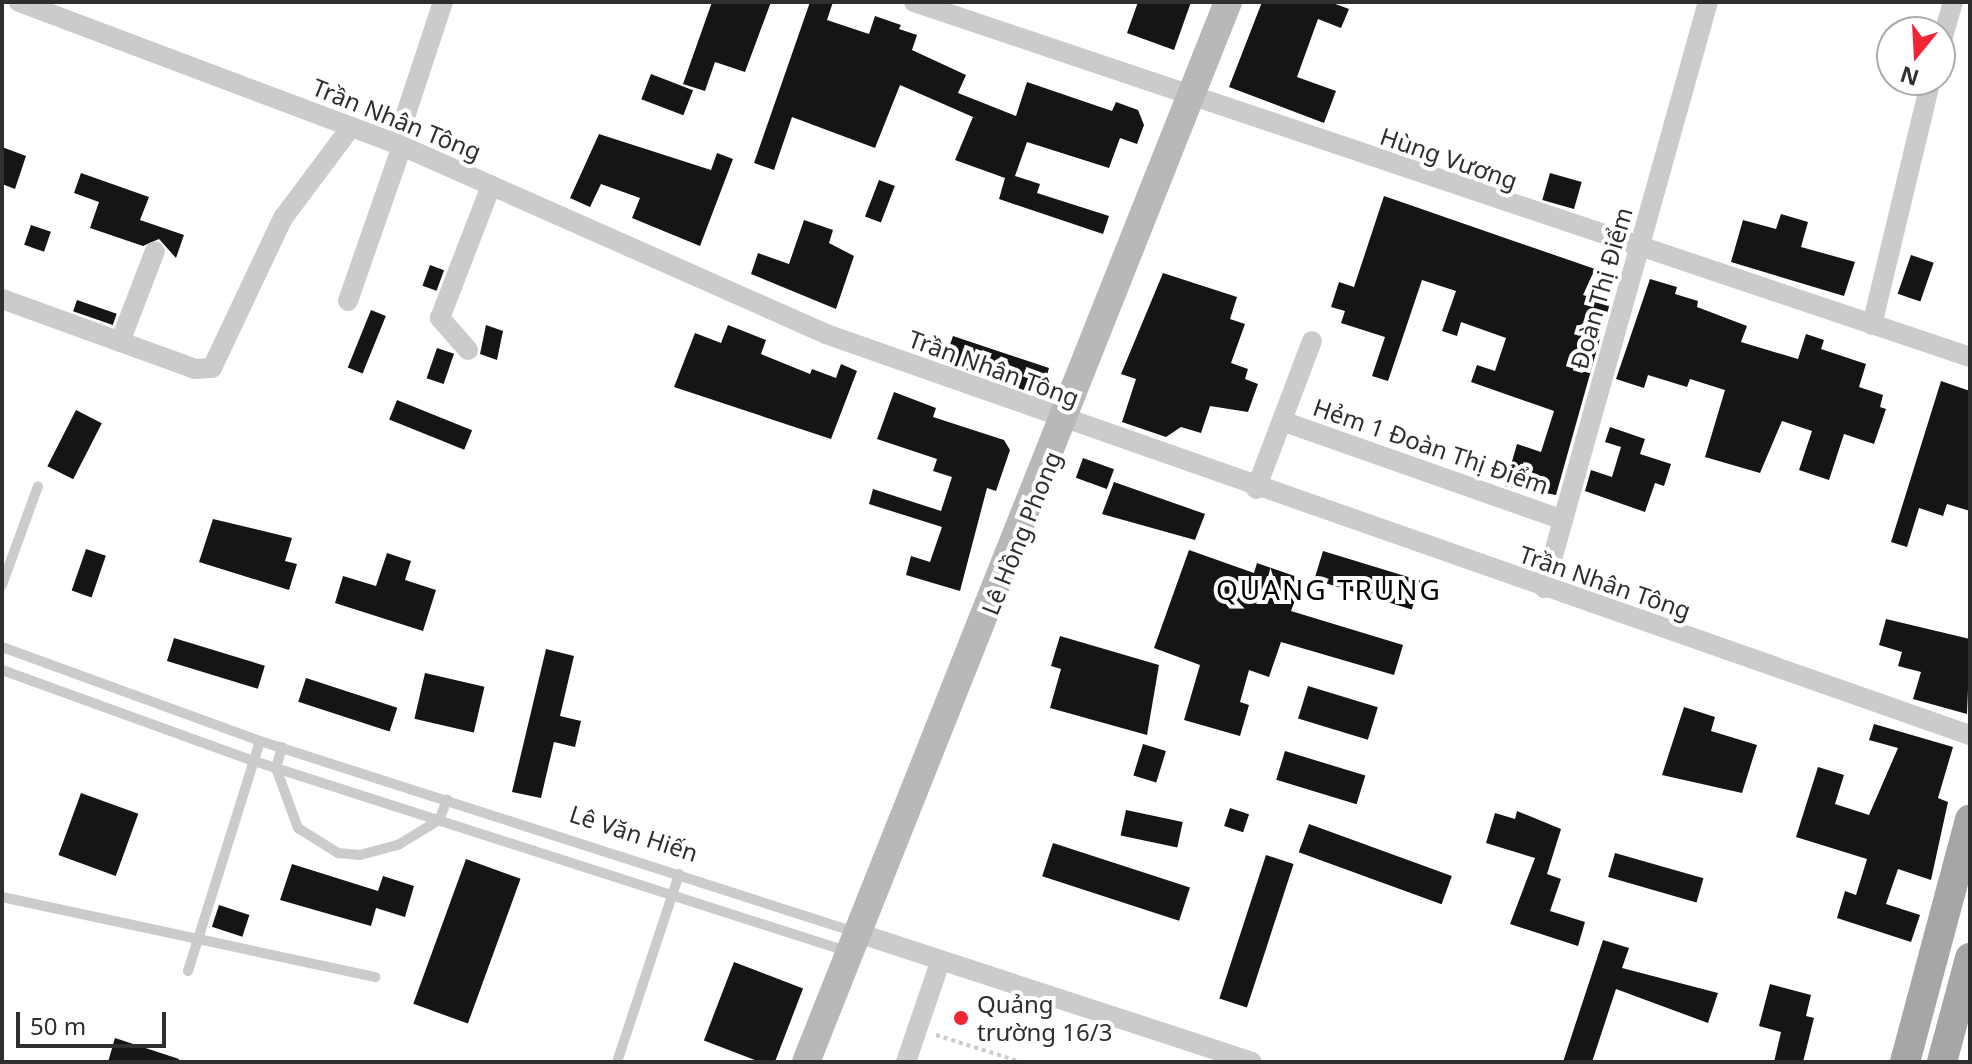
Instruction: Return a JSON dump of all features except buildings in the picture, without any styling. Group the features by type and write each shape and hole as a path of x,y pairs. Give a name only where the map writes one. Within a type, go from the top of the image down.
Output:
{"main road":[{"path":"1905,1062 1970,820"},
{"path":"1942,1062 1970,958"}],"street":[{"name":"Trần Nhân Tông","path":"19,2 399,145 812,328 1256,489 1970,735"},
{"path":"348,301 443,2"},
{"name":"Hùng Vương","path":"914,2 1639,249 1970,357"},
{"name":"Lê Hồng Phong","path":"806,1062 857,944 1066,422 1188,97 1228,2"},
{"name":"Đoàn Thị Điểm","path":"1544,588 1708,2"},
{"path":"1872,325 1927,96"},
{"path":"2,299 195,369 212,368 283,218 351,127"},
{"path":"468,350 440,318 491,186"},
{"path":"120,342 155,251"},
{"path":"1256,489 1312,341"},
{"name":"Hẻm 1 Đoàn Thị Điểm","path":"1282,421 1563,520"},
{"name":"Lê Văn Hiến","path":"857,944 940,962 1252,1062"},
{"path":"906,1062 940,962"}],"lane":[{"path":"2,585 38,486"},
{"name":"Lê Văn Hiến","path":"2,647 260,741 679,874 857,944"},
{"name":"Lê Văn Hiến","path":"2,670 254,761 673,894 857,944"},
{"path":"188,971 260,741"},
{"path":"282,747 276,768 298,828 338,853 360,855 398,845 439,820 447,800"},
{"path":"617,1062 679,874"},
{"path":"2,897 376,977"}],"path":[{"path":"918,1029 1021,1062"}],"place":[{"name":"Quảng trường 16/3","path":"961,1018"}],"district":[{"name":"QUANG TRUNG","path":"1329,589"}]}
